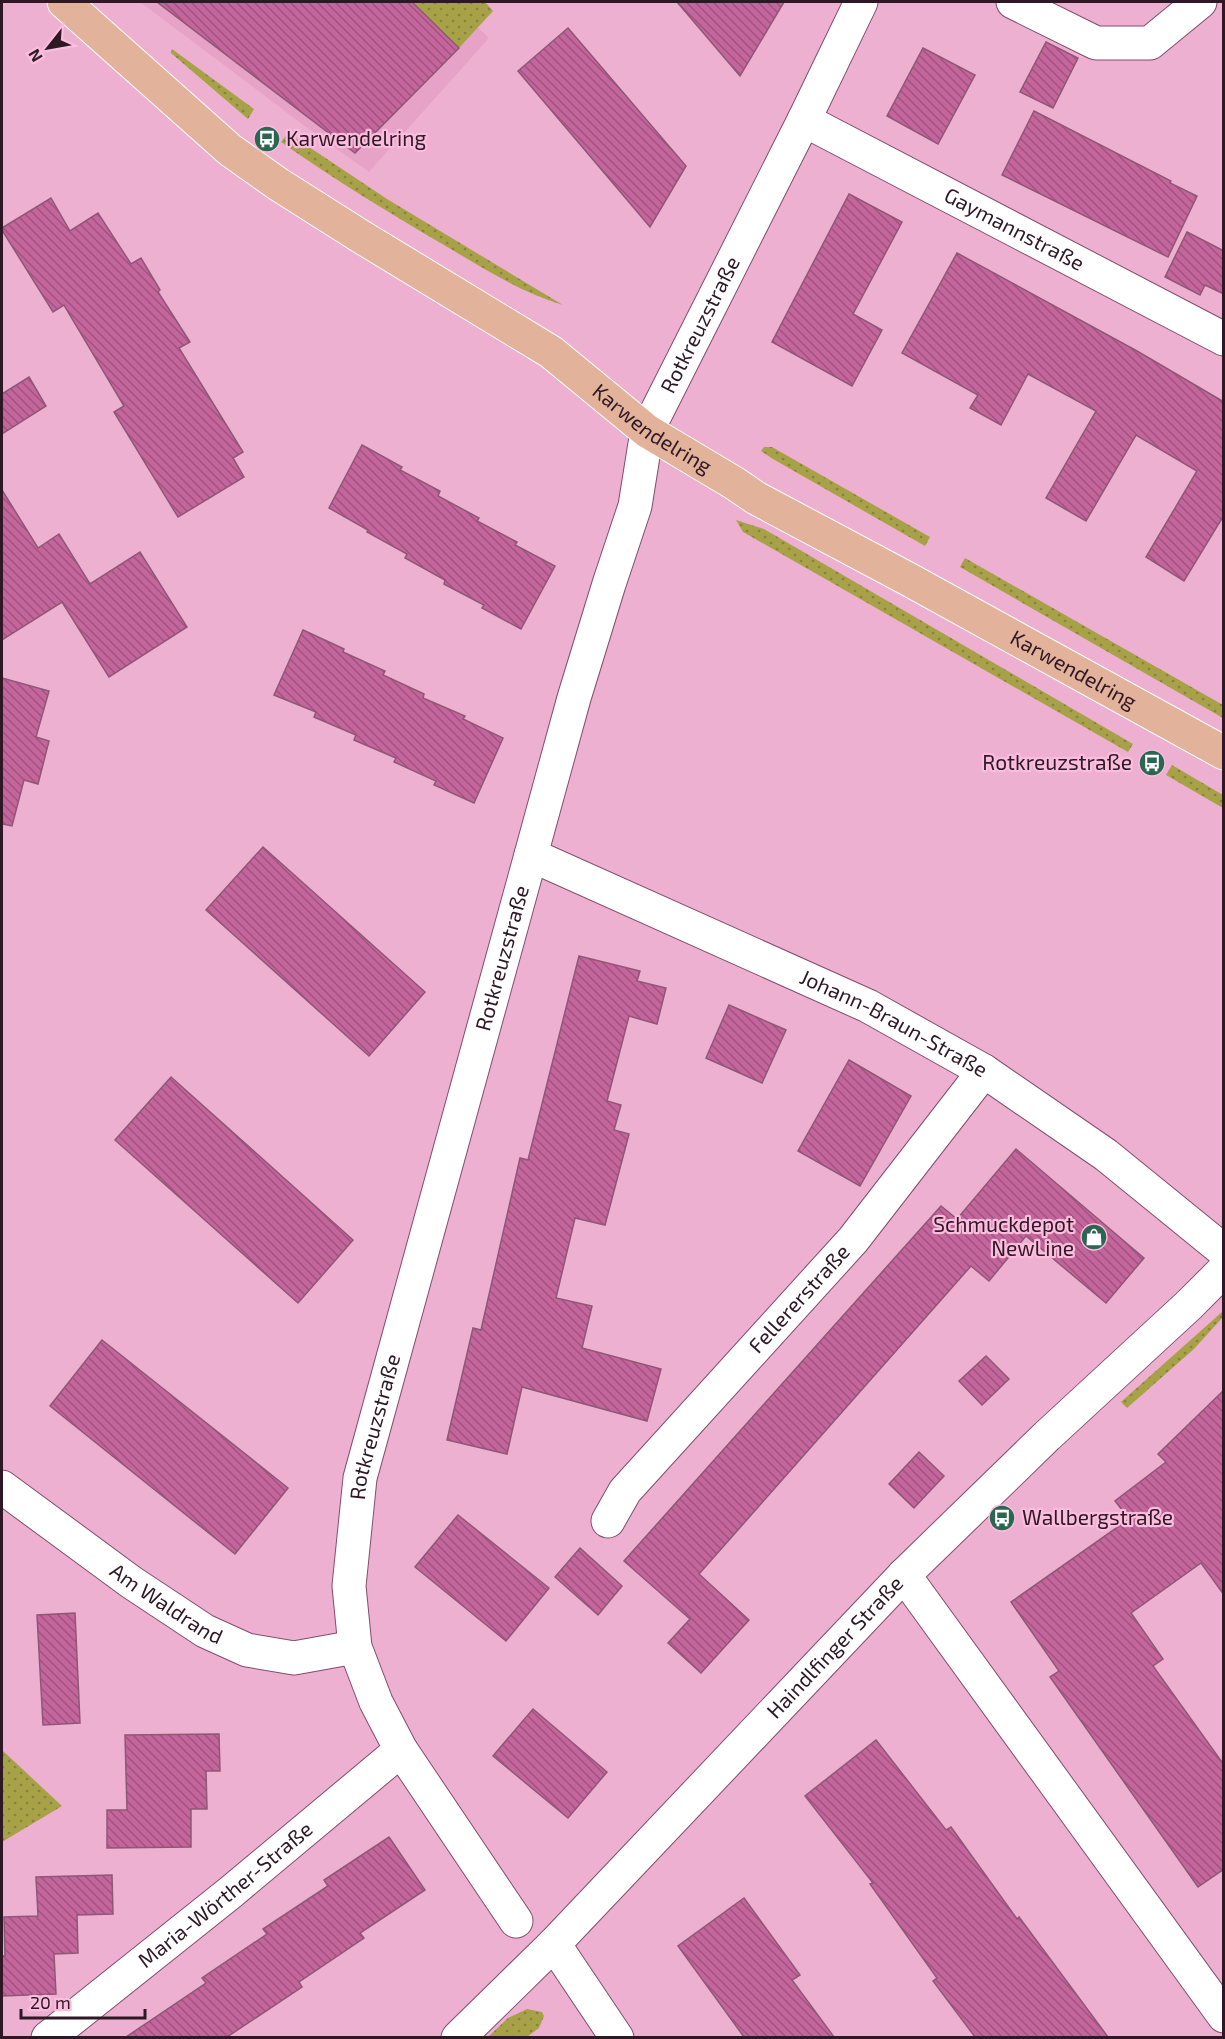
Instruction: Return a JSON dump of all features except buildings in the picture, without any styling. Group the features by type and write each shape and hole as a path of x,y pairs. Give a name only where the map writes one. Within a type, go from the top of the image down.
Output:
{"main road":[{"name":"Karwendelring","path":"64,2 230,150 278,184 360,236 550,352 647,431 756,498 900,574 1224,753"}],"street":[{"name":"Rotkreuzstraße","path":"516,1921 400,1750 376,1702 355,1647 349,1586 360,1478 574,698 635,506 647,431 861,2"},
{"path":"1013,2 1096,43 1150,43 1200,2"},
{"name":"Gaymannstraße","path":"804,120 1224,339"},
{"name":"Johann-Braun-Straße","path":"531,855 868,1006 984,1071 1106,1155 1224,1251"},
{"name":"Fellererstraße","path":"608,1521 625,1491 853,1240 984,1071"},
{"name":"Haindlfinger Straße","path":"458,2037 554,1944 904,1575 1047,1436 1224,1270"},
{"name":"Am Waldrand","path":"2,1487 131,1582 205,1631 247,1650 294,1658 355,1647"},
{"path":"904,1575 1224,2016"},
{"name":"Maria-Wörther-Straße","path":"48,2037 231,1892 400,1750"},
{"path":"554,1944 617,2037"}],"shaded area":[{"path":"140,2 451,2 489,38 369,172"},
{"path":"412,2 485,2 493,11 459,48"},
{"path":"172,49 254,109 248,119 171,53"},
{"path":"288,133 387,199 563,305 502,279 362,195 281,142"},
{"path":"764,447 772,447 930,537 925,546 773,459 761,451"},
{"path":"736,520 764,529 1133,744 1128,752 743,532"},
{"path":"965,558 1223,705 1223,718 960,567"},
{"path":"1172,765 1223,795 1223,808 1166,775"},
{"path":"1223,1311 1223,1317 1194,1349 1127,1408 1121,1402"},
{"path":"2,1750 62,1806 2,1842"},
{"path":"527,2009 542,2012 544,2016 539,2028 527,2037 488,2037 508,2018"}],"place":[{"name":"Karwendelring","path":"267,139"},
{"name":"Rotkreuzstraße","path":"1152,763"},
{"name":"Schmuckdepot NewLine","path":"1094,1237"},
{"name":"Wallbergstraße","path":"1002,1518"}]}
